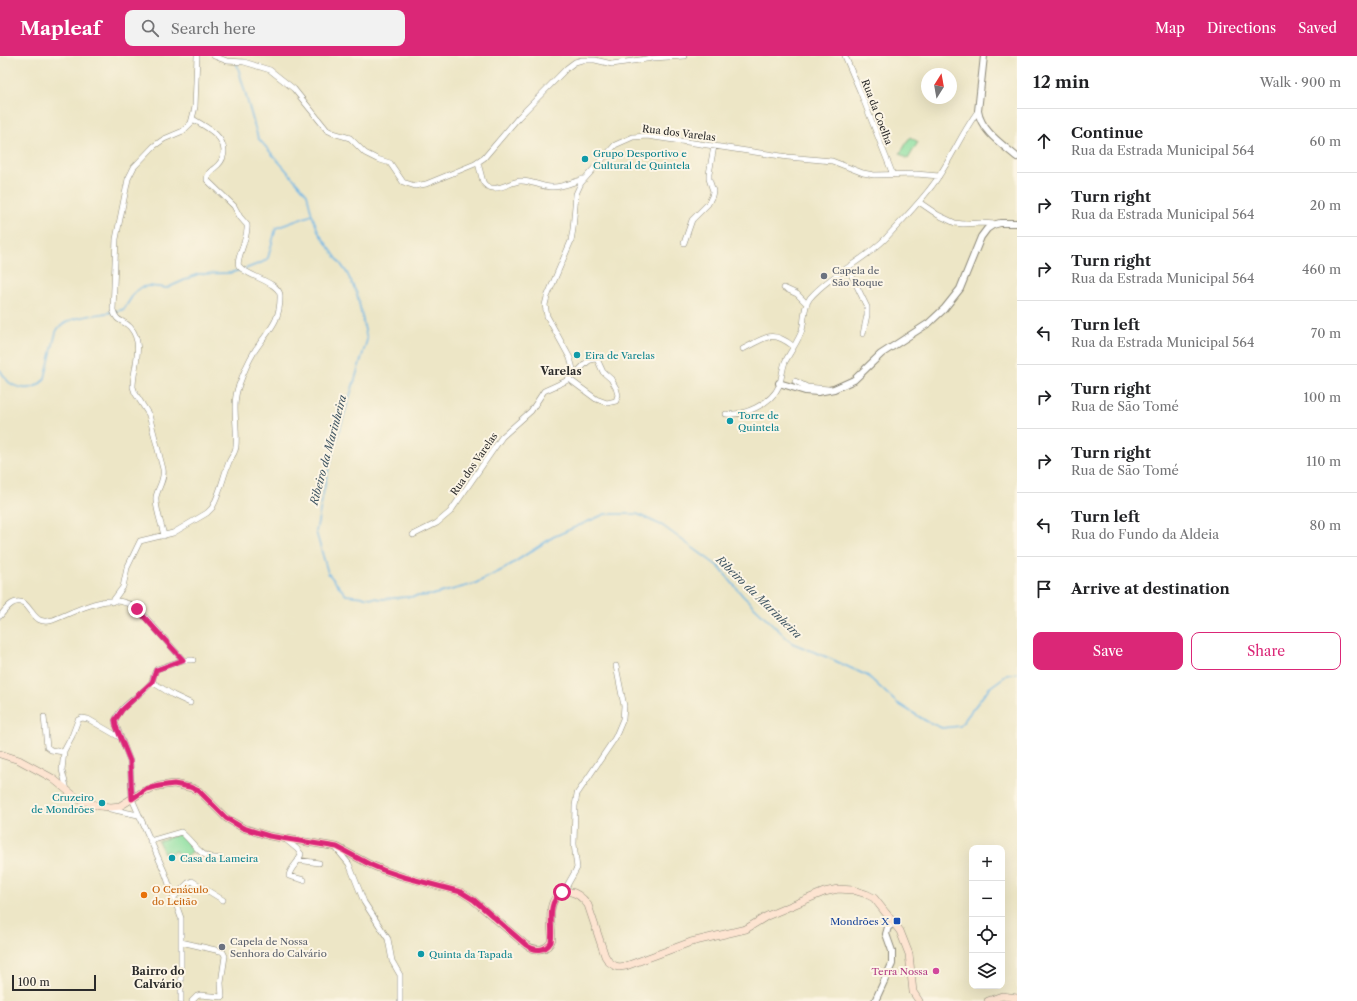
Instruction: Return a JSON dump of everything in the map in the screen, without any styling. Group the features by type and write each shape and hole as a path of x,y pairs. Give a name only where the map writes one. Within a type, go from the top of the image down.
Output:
{"main road":[{"path":"0,754 16,758 50,777 81,801 99,806 117,806 132,799 144,790 157,786 174,784 185,785 199,791 223,816 237,826 257,833 335,846 383,870 463,892 526,945 533,949 544,949 550,944 552,936 552,907 558,895 565,891 573,893 587,904 605,956 611,964 619,967 629,965 694,941 746,929 769,915 833,890 850,890 869,895 878,901 902,933 908,948 913,990 919,1001"},
{"path":"988,1001 1002,996 1017,998"}],"street":[{"path":"164,536 156,500 163,478 163,469 149,415 134,392 133,387 138,344 130,327 119,321 114,311 116,239 128,177 136,165 154,146 164,139 185,130 193,119 195,107 197,56"},
{"path":"214,56 229,61 270,70 294,89 326,129 333,133 352,139 363,152 376,159 390,163 400,180 406,184 415,186 422,186 478,163 488,155 520,116 567,68 578,61 585,59 612,64 653,58 684,56"},
{"name":"Rua da Coelha","path":"844,56 860,91 893,175"},
{"path":"984,56 978,111 979,117 985,128 1017,158"},
{"path":"726,414 739,414 756,408 767,400 778,387 784,366 802,330 807,304 814,294 882,241 919,202 939,176 978,111"},
{"path":"112,602 123,587 127,568 138,543 143,540 176,532 207,513 213,506 236,448 235,400 238,386 254,352 277,318 280,295 278,290 244,269 238,263 238,259 245,242 248,226 240,218 234,206 207,179 210,172 222,160 224,153 222,142 217,135 193,119"},
{"name":"Rua dos Varelas","path":"573,371 568,354 546,316 545,305 547,296 571,241 574,229 576,194 579,186 611,148 619,142 632,138 648,136 788,157 832,161 863,173 874,175 916,174 939,176"},
{"path":"684,243 692,220 708,204 712,196 713,191 708,174 714,146"},
{"path":"478,163 485,184 494,188 503,187 520,181 554,187 584,179"},
{"path":"919,202 938,215 955,223 1017,223"},
{"path":"779,383 811,392 838,388 854,380 881,354 928,324 954,299 963,283 982,234 989,227 997,224"},
{"path":"848,268 867,307 863,334"},
{"path":"784,288 797,294 807,304"},
{"path":"743,349 765,338 776,336 783,338 794,346"},
{"path":"594,358 597,359 603,372 614,384 618,395 617,400 610,403 599,400 569,379 573,371 578,371 588,361 594,358"},
{"name":"Rua dos Varelas","path":"413,535 437,523 446,516 457,503 502,438 531,411 544,391 569,379"},
{"path":"795,381 808,388 838,388"},
{"path":"0,616 12,603 16,601 24,603 35,618 40,621 55,619 98,602 128,603 137,609 183,660"},
{"path":"181,1001 181,920 165,873 132,799 130,761 115,722 117,717 152,682 154,672 157,669 183,660 193,660"},
{"path":"565,891 576,871 577,866 574,846 575,806 577,794 612,741 623,719 624,708 616,666"},
{"path":"152,682 173,695 190,703"},
{"path":"44,717 47,747 51,750 63,752"},
{"path":"68,791 62,770 63,752 72,736 78,720 82,718 88,719 121,738"},
{"path":"99,806 138,815"},
{"path":"150,841 181,832 203,854 212,858 221,858"},
{"path":"282,838 310,862"},
{"path":"335,846 349,864 363,900 388,939 392,961 400,975 400,1001"},
{"path":"300,852 301,856 291,869 289,876 304,880"},
{"path":"298,860 319,863"},
{"path":"174,897 190,881 223,900"},
{"path":"875,1001 892,964 892,951 886,934 888,928 895,923"},
{"path":"181,942 220,951 225,956 221,983 222,998 200,995 192,1001"}],"green space":[{"path":"910,137 918,142 908,159 900,154"},
{"path":"180,834 195,849 181,861 176,851 169,854 168,851 164,853 158,841"}],"waterway":[{"name":"Ribeiro da Marinheira","path":"237,64 258,138 307,194 312,215 319,233 347,273 357,294 367,340 326,479 316,532 328,573 346,595 382,599 432,595 474,584 504,569 553,537 605,514 637,514 663,526 719,567 743,596 792,643 868,676 897,703 926,721 942,728 960,726 989,688 1007,675 1017,673"},
{"path":"245,269 263,262 268,258 276,228 312,215"},
{"path":"0,370 6,379 15,386 24,388 34,387 45,378 56,332 68,321 124,309 135,292 142,287 149,286 167,288 198,274 229,273 241,270"}],"place":[{"name":"Grupo Desportivo e Cultural de Quintela","path":"585,159"},
{"name":"Capela de São Roque","path":"824,276"},
{"name":"Eira de Varelas","path":"577,355"},
{"name":"Torre de Quintela","path":"730,421"},
{"name":"Cruzeiro de Mondrões","path":"102,803"},
{"name":"Casa da Lameira","path":"172,858"},
{"name":"O Cenáculo do Leitão","path":"144,895"},
{"name":"Mondrões X","path":"897,921"},
{"name":"Capela de Nossa Senhora do Calvário","path":"222,947"},
{"name":"Quinta da Tapada","path":"421,954"},
{"name":"Terra Nossa","path":"936,971"}],"district":[{"name":"Varelas","path":"561,371"},
{"name":"Bairro do Calvário","path":"158,977"}],"route":[{"path":"137,609 183,660 156,670 154,672 152,682 122,710 116,718 116,726 130,761 132,799 146,789 159,786 178,784 190,787 199,791 226,818 243,828 269,836 321,843 337,847 383,870 404,877 457,890 474,900 528,947 533,949 544,949 548,947 551,942 552,907 555,899 562,892"}]}
